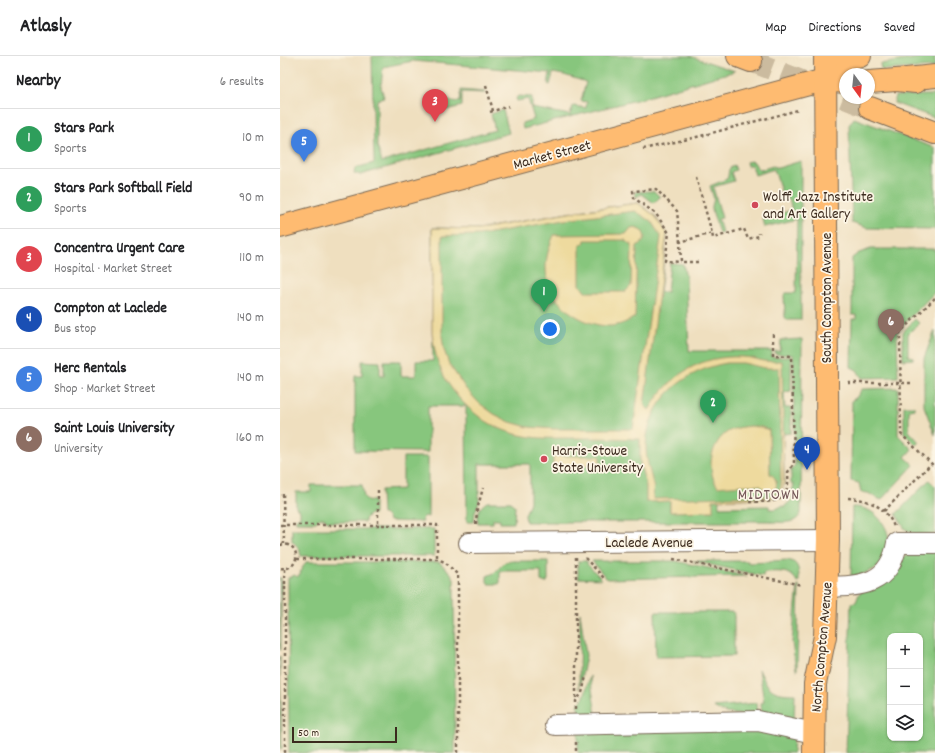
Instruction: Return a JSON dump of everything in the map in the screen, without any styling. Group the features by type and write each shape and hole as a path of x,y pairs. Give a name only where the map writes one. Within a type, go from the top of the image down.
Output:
{"main road":[{"name":"South Compton Avenue","path":"824,56 835,81 828,540"},
{"name":"Market Street","path":"280,227 835,81 833,70 843,62 860,56"},
{"path":"875,82 935,76"},
{"path":"897,80 935,84"},
{"path":"870,108 935,132"},
{"name":"North Compton Avenue","path":"814,743 816,684 825,636 828,540"}],"street":[{"name":"Laclede Avenue","path":"469,543 828,540"},
{"path":"826,587 860,586 877,579 892,564 897,543 935,543"},
{"path":"555,725 758,721 814,743"}],"path":[{"path":"486,85 492,112 509,106"},
{"path":"696,177 713,238 744,229 748,239 759,236 759,233"},
{"path":"681,262 677,211 656,189 633,191 634,198 656,214 668,233 664,261 681,262 698,262"},
{"path":"680,242 712,233"},
{"path":"935,298 900,332 901,434 935,467"},
{"path":"749,502 776,501 783,497 788,489 788,472 794,464 792,356 774,355 773,332"},
{"path":"848,383 914,383"},
{"path":"884,511 931,464"},
{"path":"476,524 477,510 483,488"},
{"path":"378,490 378,525"},
{"path":"283,494 282,524 284,544"},
{"path":"848,498 857,498 870,502 884,511 893,523 897,543"},
{"path":"282,524 437,524 437,559"},
{"path":"280,544 292,546 297,559 292,567 285,569 280,568"},
{"path":"576,558 576,701"},
{"path":"585,558 605,579"},
{"path":"666,558 802,585"},
{"path":"297,559 437,559 445,562 458,575 458,753"},
{"path":"282,753 285,751 285,569"},
{"path":"280,652 285,652"}],"green space":[{"path":"372,56 690,56 735,71 640,99 523,129 522,123 534,119 528,99 517,101 516,98 518,96 532,97 532,108 570,115 573,106 586,108 587,102 581,101 586,82 553,73 550,85 548,84 550,73 413,61 383,67 381,87 384,97 377,100 377,146 382,162 495,130 491,114 503,110 509,133 360,175 354,173 355,168 374,163"},
{"path":"935,56 935,67 881,70 880,64"},
{"path":"461,90 485,93 462,92 462,106 447,110 444,100 460,102"},
{"path":"935,95 935,118 894,103 895,96"},
{"path":"854,118 935,148 935,229 867,228 852,223 849,125"},
{"path":"801,161 801,320 787,320 785,317 784,295 786,293 796,293 797,219 765,227 763,219 792,210 789,199 784,200 774,169 755,175 752,165 747,166 746,162 754,162 760,170 773,166 778,168"},
{"path":"734,165 736,170 731,172 734,181 713,187 722,218 718,219 722,232 719,233 712,210 714,199 710,186 727,179 729,170"},
{"path":"654,191 660,197 654,203 642,194 636,197 635,192"},
{"path":"638,203 655,216 667,234 660,292 667,292 670,263 683,264 686,278 689,351 772,351 772,357 791,357 791,391 784,392 785,408 791,408 791,433 783,434 784,484 782,490 780,494 770,498 719,499 719,507 769,506 769,509 776,509 782,506 784,507 793,499 791,496 794,484 791,484 791,470 795,465 793,355 775,354 775,351 780,351 781,340 802,339 801,513 799,517 789,522 526,522 525,515 530,502 530,464 479,464 479,502 475,512 474,522 467,522 466,406 428,406 428,452 355,451 355,376 362,376 362,361 380,362 380,376 384,376 384,361 401,361 401,376 416,376 416,361 433,361 432,228 480,229 579,211","holes":["712,500 712,511 670,511 670,501"]},
{"path":"871,249 935,249 935,292 897,331 898,377 862,378 857,370 851,367 852,319 856,319 856,315 852,315 852,258 859,253"},
{"path":"915,319 919,323 908,334 908,356 913,357 913,359 903,360 903,332"},
{"path":"935,330 935,435 924,406 924,358"},
{"path":"898,388 898,435 912,449 905,457 914,465 881,500 868,493 861,492 859,483 851,481 852,400 856,398 862,389"},
{"path":"904,406 914,406 914,409 909,410 909,431 919,442 916,445 904,433"},
{"path":"403,457 428,457 428,517 425,516 422,519 423,522 389,521 384,514 382,514 381,490 403,489"},
{"path":"929,480 935,486 935,534 917,534 905,529 896,514"},
{"path":"311,485 362,485 364,497 367,500 374,501 374,514 370,514 365,519 365,522 328,522 324,518 320,518 316,522 296,522 296,519 300,517 300,511 296,508 296,492 311,492"},
{"path":"487,502 510,502 515,506 514,523 500,523 500,519 493,519 493,523 478,523 477,517 479,511"},
{"path":"852,507 866,509 878,517 887,530 889,540 884,557 877,568 851,579"},
{"path":"292,529 434,529 434,556 301,556 299,548 292,541"},
{"path":"935,550 935,753 846,753 851,603 856,602 859,594 908,554 914,551"},
{"path":"548,561 548,580 546,583 541,581 541,571 500,571 499,584 489,584 487,582 487,576 494,573 505,562"},
{"path":"578,561 587,561 587,564 602,579 578,578"},
{"path":"592,561 675,561 747,576 607,579"},
{"path":"693,561 748,561 748,563 791,561 798,567 799,581 797,582 791,575 783,572 764,572 763,576"},
{"path":"306,562 439,562 450,572 454,579 455,753 289,753 288,578 295,575 297,577 301,574 300,572"},
{"path":"280,577 281,578 281,650 280,650"},
{"path":"799,586 796,670 792,642"},
{"path":"580,612 586,656 579,689"},
{"path":"655,612 734,612 734,656 656,657"},
{"path":"280,656 282,748 280,750"},
{"path":"759,669 765,682 776,692 795,694 794,722 762,717 761,703 764,702"},
{"path":"590,676 596,715 579,720 578,705 584,697"},
{"path":"757,703 758,717 726,713 713,707"},
{"path":"750,727 794,732 793,753 578,753 578,731"}],"sand":[{"path":"638,203 655,216 667,234 644,405 649,410 667,386 688,369 700,363 727,357 748,357 765,361 782,361 784,484 778,495 770,498 713,500 713,511 670,512 670,501 646,502 646,486 640,463 640,439 541,438 511,433 473,412 462,402 453,390 439,365 432,333 432,228 480,229 579,211","holes":["635,211 651,221 661,237 633,429 555,429 528,427 510,422 494,414 479,403 466,389 449,364 444,350 442,336 442,236 479,235 564,220","727,363 743,363 765,368 779,368 781,485 779,491 770,496 653,499 653,486 646,452 648,430 653,415 671,390 683,381 696,373"]},
{"path":"635,227 642,230 645,237 643,242 637,246 635,317 629,321 609,326 599,325 579,318 562,305 550,288 546,267 547,256 554,235 626,234 631,228","holes":["585,240 625,240 632,245 631,286 625,292 585,292 580,285 580,245 584,244"]},
{"path":"750,426 761,427 769,430 770,474 776,480 776,488 769,491 757,485 718,487 714,481 711,466 713,451 716,444 729,431"},
{"path":"553,456 600,456 600,465 553,466"}],"tunnel":[{"path":"751,61 870,108"}],"place":[{"name":"Concentra Urgent Care","path":"435,122"},
{"name":"Herc Rentals","path":"304,162"},
{"name":"Wolff Jazz Institute and Art Gallery","path":"755,205"},
{"name":"Stars Park","path":"544,312"},
{"name":"Saint Louis University","path":"891,342"},
{"name":"Stars Park Softball Field","path":"713,423"},
{"name":"Harris-Stowe State University","path":"544,459"},
{"name":"Compton at Laclede","path":"807,470"}],"district":[{"name":"MIDTOWN","path":"769,493"}]}
